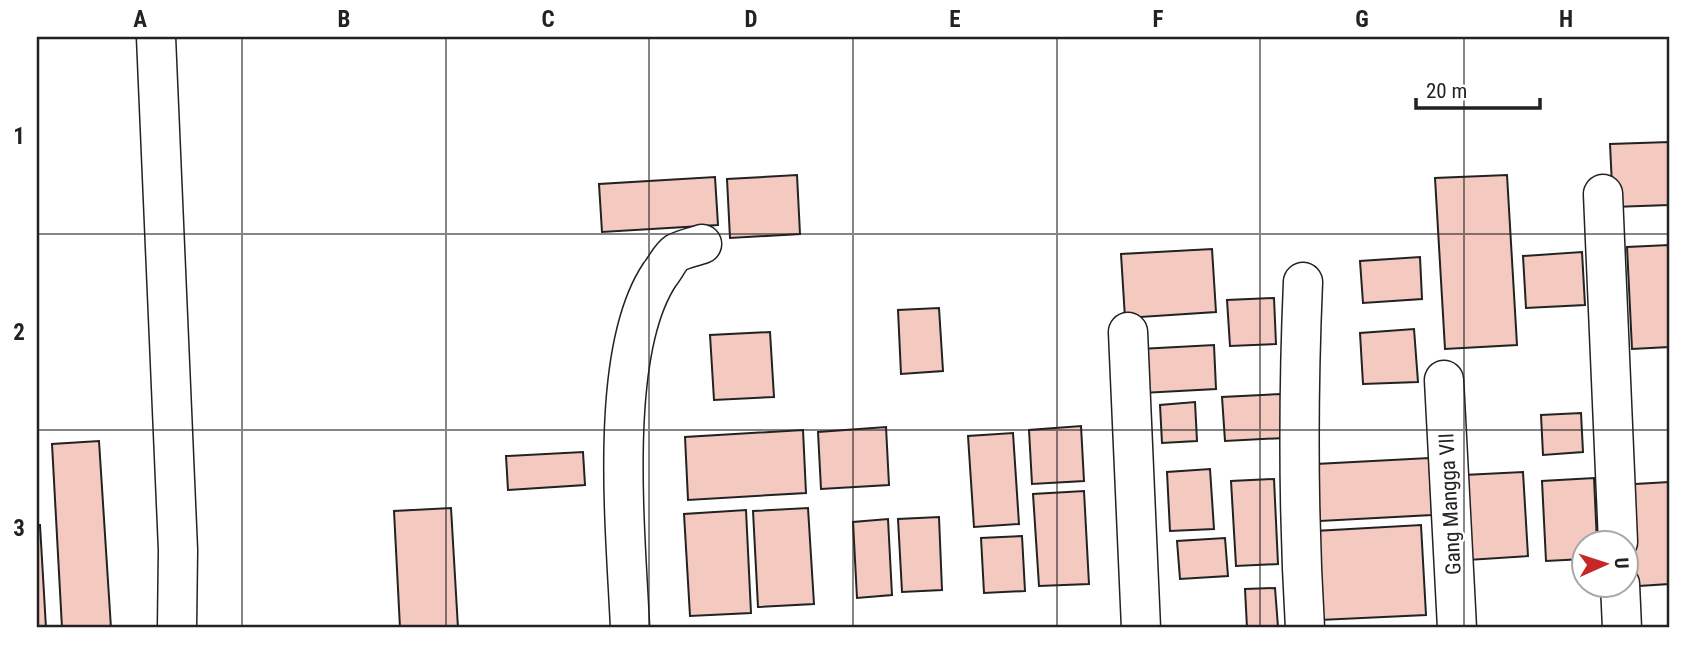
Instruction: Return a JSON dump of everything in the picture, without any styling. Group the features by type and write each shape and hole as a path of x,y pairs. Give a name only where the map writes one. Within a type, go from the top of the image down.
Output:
{"street":[{"path":"156,37 178,550 177,628"},
{"path":"1603,194 1617,528"},
{"path":"630,628 625,514 627,393 631,350 647,295 674,254 702,244"},
{"path":"1304,282 1298,415 1305,628"},
{"path":"1128,332 1141,628"},
{"name":"Gang Mangga VII","path":"1444,380 1457,628"},
{"path":"1621,598 1622,628"}],"building":[{"path":"1669,142 1669,205 1613,207 1610,144"},
{"path":"797,175 800,234 730,238 727,179"},
{"path":"1507,175 1517,345 1445,349 1435,178"},
{"path":"715,177 718,225 602,232 599,184"},
{"path":"1669,245 1669,347 1632,349 1627,247"},
{"path":"1212,249 1216,312 1125,318 1121,254"},
{"path":"1582,252 1585,305 1526,308 1523,256"},
{"path":"1420,257 1422,299 1363,303 1360,261"},
{"path":"1274,298 1276,344 1230,346 1227,300"},
{"path":"939,308 943,371 901,374 898,310"},
{"path":"1414,329 1418,382 1363,384 1360,333"},
{"path":"770,332 774,397 714,400 710,335"},
{"path":"1214,345 1216,389 1142,393 1140,349"},
{"path":"1281,394 1284,438 1225,441 1222,397"},
{"path":"1195,402 1197,441 1162,443 1160,405"},
{"path":"1581,413 1583,452 1543,455 1541,415"},
{"path":"1081,426 1084,481 1032,484 1029,430"},
{"path":"886,427 889,485 821,489 818,432"},
{"path":"803,430 806,493 688,500 685,437"},
{"path":"1013,433 1019,524 974,527 968,436"},
{"path":"99,441 111,628 62,628 52,444"},
{"path":"583,452 585,485 508,490 506,456"},
{"path":"1429,458 1432,515 1320,521 1316,464"},
{"path":"1210,469 1214,529 1170,531 1167,472"},
{"path":"1523,472 1528,556 1468,560 1464,475"},
{"path":"1594,478 1596,528 1570,528 1570,560 1546,561 1542,481"},
{"path":"1274,479 1278,564 1236,566 1231,481"},
{"path":"1669,482 1669,584 1640,586 1640,528 1624,528 1618,485"},
{"path":"1084,491 1089,584 1039,586 1033,494"},
{"path":"451,508 458,628 400,628 394,511"},
{"path":"808,508 814,604 758,607 753,511"},
{"path":"746,510 751,613 690,616 684,514"},
{"path":"939,517 942,590 902,592 898,519"},
{"path":"888,519 892,595 857,598 853,522"},
{"path":"37,525 40,525 46,628 37,628"},
{"path":"1421,525 1426,615 1320,620 1315,531"},
{"path":"1022,536 1025,591 984,593 981,538"},
{"path":"1225,538 1228,576 1180,579 1177,541"},
{"path":"1275,588 1278,627 1247,628 1245,589"}]}
